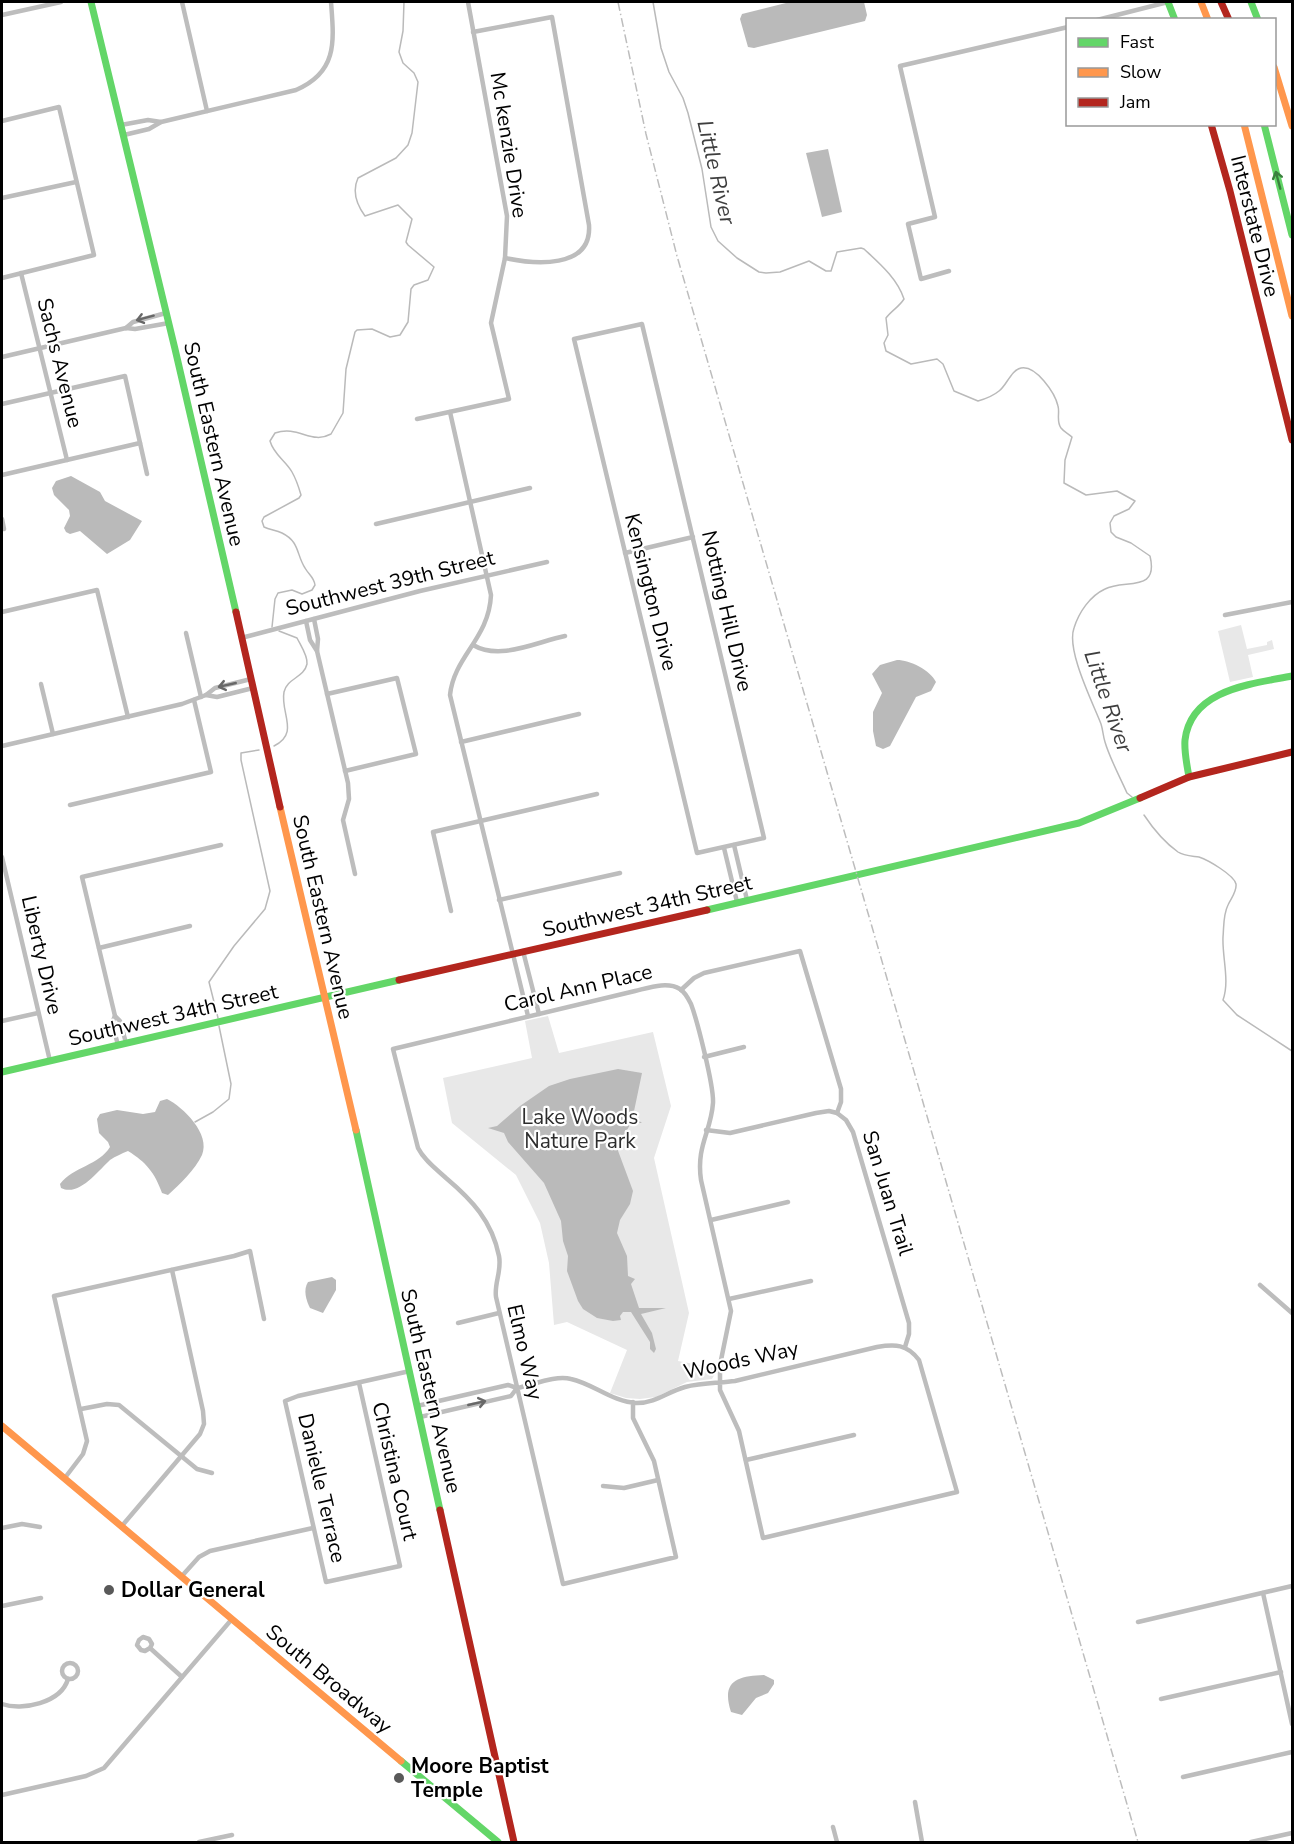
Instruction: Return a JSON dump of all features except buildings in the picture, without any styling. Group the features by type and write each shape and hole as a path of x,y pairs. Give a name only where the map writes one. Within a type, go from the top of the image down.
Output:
{"main road":[{"name":"South Eastern Avenue","path":"92,2 347,1088 514,1842"},
{"path":"1168,2 1174,18"},
{"path":"1201,2 1207,18"},
{"path":"1221,2 1227,18"},
{"path":"1251,2 1257,16"},
{"path":"1276,70 1293,126"},
{"name":"Interstate Drive","path":"1212,126 1293,440"},
{"path":"1245,126 1293,316"},
{"path":"1265,126 1293,236"},
{"path":"1189,777 1185,738 1190,722 1207,700 1223,692 1293,676"},
{"name":"Southwest 34th Street","path":"2,1072 1032,835 1079,823 1189,777 1293,752"},
{"name":"South Broadway","path":"2,1426 498,1842"}],"street":[{"path":"2,15 61,2"},
{"path":"182,2 207,111"},
{"path":"124,135 148,129 161,122 296,90 317,77 330,59 333,46 331,2"},
{"name":"Mc kenzie Drive","path":"450,412 509,399 491,322 505,258 507,216 468,2"},
{"path":"1105,18 1168,2"},
{"path":"473,32 552,17 589,225 588,237 584,246 567,258 550,262 505,258"},
{"path":"948,271 921,279 918,268 908,224 935,217 900,66 1066,27"},
{"path":"2,121 59,108 94,255 2,278"},
{"path":"121,125 148,120 161,122"},
{"path":"2,198 76,182"},
{"name":"Sachs Avenue","path":"21,273 67,460"},
{"path":"126,328 133,322 166,313"},
{"path":"2,357 126,328 169,323"},
{"name":"Kensington Drive","path":"642,324 574,339 696,853"},
{"name":"Notting Hill Drive","path":"642,324 764,838 696,853"},
{"path":"2,404 125,376 147,474"},
{"path":"417,419 450,412 488,576 491,595 490,612 483,629 454,676 451,685 451,701 528,1016"},
{"path":"2,475 140,443"},
{"path":"376,524 530,488"},
{"path":"2,519 4,529"},
{"path":"625,553 693,537"},
{"name":"Southwest 39th Street","path":"241,638 547,562"},
{"path":"2,612 97,590 128,717"},
{"path":"1225,615 1293,602"},
{"path":"314,619 318,639 317,651 345,771 349,799 343,820 355,874"},
{"path":"306,621 310,640 317,651"},
{"path":"186,633 204,696"},
{"path":"474,645 482,650 495,652 565,636"},
{"path":"327,694 398,678 416,754 345,771"},
{"path":"2,746 194,700 204,696 215,687 251,679"},
{"path":"41,684 53,734"},
{"path":"204,696 217,697 253,688"},
{"path":"70,805 211,772 194,700"},
{"path":"461,742 579,714"},
{"path":"451,911 433,832 597,794"},
{"path":"117,1045 112,1023 114,1016 82,877 221,844"},
{"path":"734,845 747,900"},
{"path":"724,848 737,902"},
{"name":"Liberty Drive","path":"2,857 50,1061"},
{"path":"499,900 620,873"},
{"path":"99,948 190,926"},
{"path":"523,951 538,1014"},
{"name":"Carol Ann Place","path":"393,1049 659,986 675,986 681,990 694,978 704,973 800,951"},
{"name":"San Juan Trail","path":"800,951 841,1089 841,1102 837,1113 850,1125 861,1156 909,1323 909,1334 905,1347"},
{"path":"681,990 688,998 694,1012 713,1098 712,1111 699,1162 731,1317 720,1365 719,1383 739,1431 763,1538 957,1492 919,1360 905,1347"},
{"path":"2,1021 38,1013"},
{"path":"114,1016 120,1021 126,1043"},
{"path":"704,1057 744,1047"},
{"name":"Elmo Way","path":"393,1049 418,1148 427,1161 468,1197 492,1230 500,1259 500,1272 495,1291 563,1584 676,1557 658,1480"},
{"path":"706,1130 730,1133 816,1113 829,1111 837,1113"},
{"path":"711,1220 788,1202"},
{"path":"64,1479 79,1461 87,1441 54,1296 250,1251 264,1319"},
{"path":"121,1527 200,1434 204,1418 172,1270"},
{"path":"729,1299 811,1281"},
{"path":"1260,1284 1293,1313"},
{"path":"458,1323 500,1313"},
{"name":"Woods Way","path":"417,1406 508,1385 517,1388 567,1378 620,1400 633,1402 659,1400 683,1388 719,1383 877,1347 894,1345 905,1347"},
{"path":"359,1383 410,1371"},
{"name":"Danielle Terrace","path":"326,1582 285,1401 359,1383"},
{"name":"Christina Court","path":"326,1582 400,1566 359,1383"},
{"name":"Woods Way","path":"420,1416 511,1396 517,1388"},
{"path":"603,1486 624,1488 658,1480 654,1461 635,1423 633,1402"},
{"path":"81,1409 107,1404 119,1405 197,1469 212,1473"},
{"path":"746,1460 854,1435"},
{"path":"2,1528 22,1524 40,1527"},
{"path":"181,1577 199,1557 210,1551 313,1528"},
{"path":"1138,1622 1293,1586"},
{"path":"1263,1593 1293,1724"},
{"path":"2,1606 41,1598"},
{"path":"2,1795 86,1776 104,1768 232,1619"},
{"path":"150,1648 182,1677"},
{"path":"1161,1699 1281,1672"},
{"path":"2,1704 14,1708 48,1700 63,1690 68,1679"},
{"path":"1183,1777 1293,1752"},
{"path":"915,1802 922,1842"},
{"path":"833,1827 837,1842"},
{"path":"1251,1842 1293,1833"},
{"path":"199,1842 232,1835"}],"green space":[{"path":"1241,625 1247,649 1267,645 1267,642 1272,640 1274,649 1248,655 1253,677 1230,682 1218,631"},
{"name":"Lake Woods Nature Park","path":"548,1016 559,1053 653,1032 671,1106 654,1158 689,1313 678,1361 716,1368 712,1379 687,1382 656,1397 626,1398 610,1393 627,1350 567,1322 554,1325 549,1263 540,1223 516,1175 452,1123 443,1078 532,1058 525,1021"}],"shaded area":[{"path":"790,2 864,2 867,15 865,21 754,48 748,47 740,19 742,14"},
{"path":"828,149 842,212 822,217 806,153"},
{"path":"71,476 100,492 105,501 142,521 130,540 107,554 80,531 70,534 66,532 64,528 70,516 69,510 54,495 52,488 56,481"},
{"path":"897,660 919,666 936,682 931,691 916,697 890,746 883,749 876,746 873,731 873,712 882,693 872,674 880,665"},
{"path":"618,1069 642,1073 633,1116 642,1123 631,1123 617,1148 633,1191 630,1204 620,1220 617,1233 627,1256 628,1276 635,1279 631,1284 639,1308 666,1308 641,1314 652,1333 656,1349 654,1353 650,1349 650,1342 631,1312 623,1312 620,1316 621,1320 613,1321 597,1318 583,1309 567,1271 568,1256 563,1241 561,1221 544,1183 508,1142 504,1133 488,1128 497,1126 520,1106 549,1086"},
{"path":"167,1099 194,1122 203,1139 204,1147 195,1166 168,1195 162,1193 153,1174 145,1164 128,1151 110,1160 81,1186 68,1190 61,1188 60,1184 65,1178 99,1158 110,1147 99,1133 97,1119 100,1114 117,1110 143,1114 155,1112 160,1101"},
{"path":"332,1277 336,1280 336,1290 323,1313 310,1308 306,1295 308,1282"},
{"path":"764,1675 774,1680 768,1693 756,1698 742,1715 731,1712 728,1693 734,1682 746,1677"}],"waterway":[{"path":"272,627 275,599 278,593 292,590 302,594 312,590 315,585 292,540 282,533 264,527 262,521 264,517 301,495 292,472 274,450 270,441 275,433 283,431 317,437 331,434 343,413 346,369 355,332 372,329 390,337 400,335 408,322 411,289 414,285 428,280 434,267 406,242 412,219 398,205 365,216 355,193 358,178 396,158 408,145 412,133 418,82 414,73 403,63 399,52 403,31 404,2"},
{"name":"Little River","path":"653,2 661,48 669,72 688,113 702,169 711,227 718,241 737,258 759,272 766,273 780,272 809,261 826,271 831,271 837,252 864,249 892,278 904,299 886,318 888,335 884,343 886,351 911,364 937,359 943,364 954,391 978,401 999,391 1018,369 1027,368 1033,371 1039,375 1053,394 1058,406 1060,425 1072,437 1065,460 1064,483 1086,495 1117,491 1135,501 1129,509 1114,516 1110,523 1111,532 1150,556 1150,575 1138,583 1113,586 1095,596 1079,616 1073,638 1077,663 1101,724 1104,740 1127,793 1132,797"},
{"path":"274,746 282,741 288,729 283,700 286,687 303,672 307,664 297,638 279,631"},
{"path":"218,1018 209,982 234,946 265,909 270,891 241,760 241,753 259,750"},
{"name":"Little River","path":"1144,815 1159,835 1178,852 1208,861 1234,880 1236,890 1226,909 1224,921 1226,985 1223,1000 1237,1015 1292,1051"},
{"path":"195,1122 213,1112 229,1099 231,1084 219,1026"}],"railway":[{"path":"618,2 646,134 677,256 1138,1842"}],"traffic: fast":[{"path":"91,2 236,612"},
{"path":"1168,2 1174,18"},
{"path":"1251,2 1257,18"},
{"path":"1265,126 1292,235"},
{"path":"1189,777 1185,740 1190,723 1199,710 1211,699 1242,686 1292,676"},
{"path":"707,910 1079,823 1140,798"},
{"path":"2,1072 399,980"},
{"path":"356,1130 440,1510"},
{"path":"401,1761 498,1842"}],"traffic: slow":[{"path":"1201,2 1207,18"},
{"path":"1276,74 1292,126"},
{"path":"1244,126 1292,316"},
{"path":"280,807 356,1130"},
{"path":"2,1426 401,1761"}],"traffic: jam":[{"path":"1221,2 1228,18"},
{"path":"1212,126 1292,440"},
{"path":"236,612 280,807"},
{"path":"1140,798 1189,777 1292,752"},
{"path":"399,980 707,910"},
{"path":"440,1510 514,1842"}],"place":[{"name":"Dollar General","path":"109,1590"},
{"name":"Moore Baptist Temple","path":"399,1778"}]}
